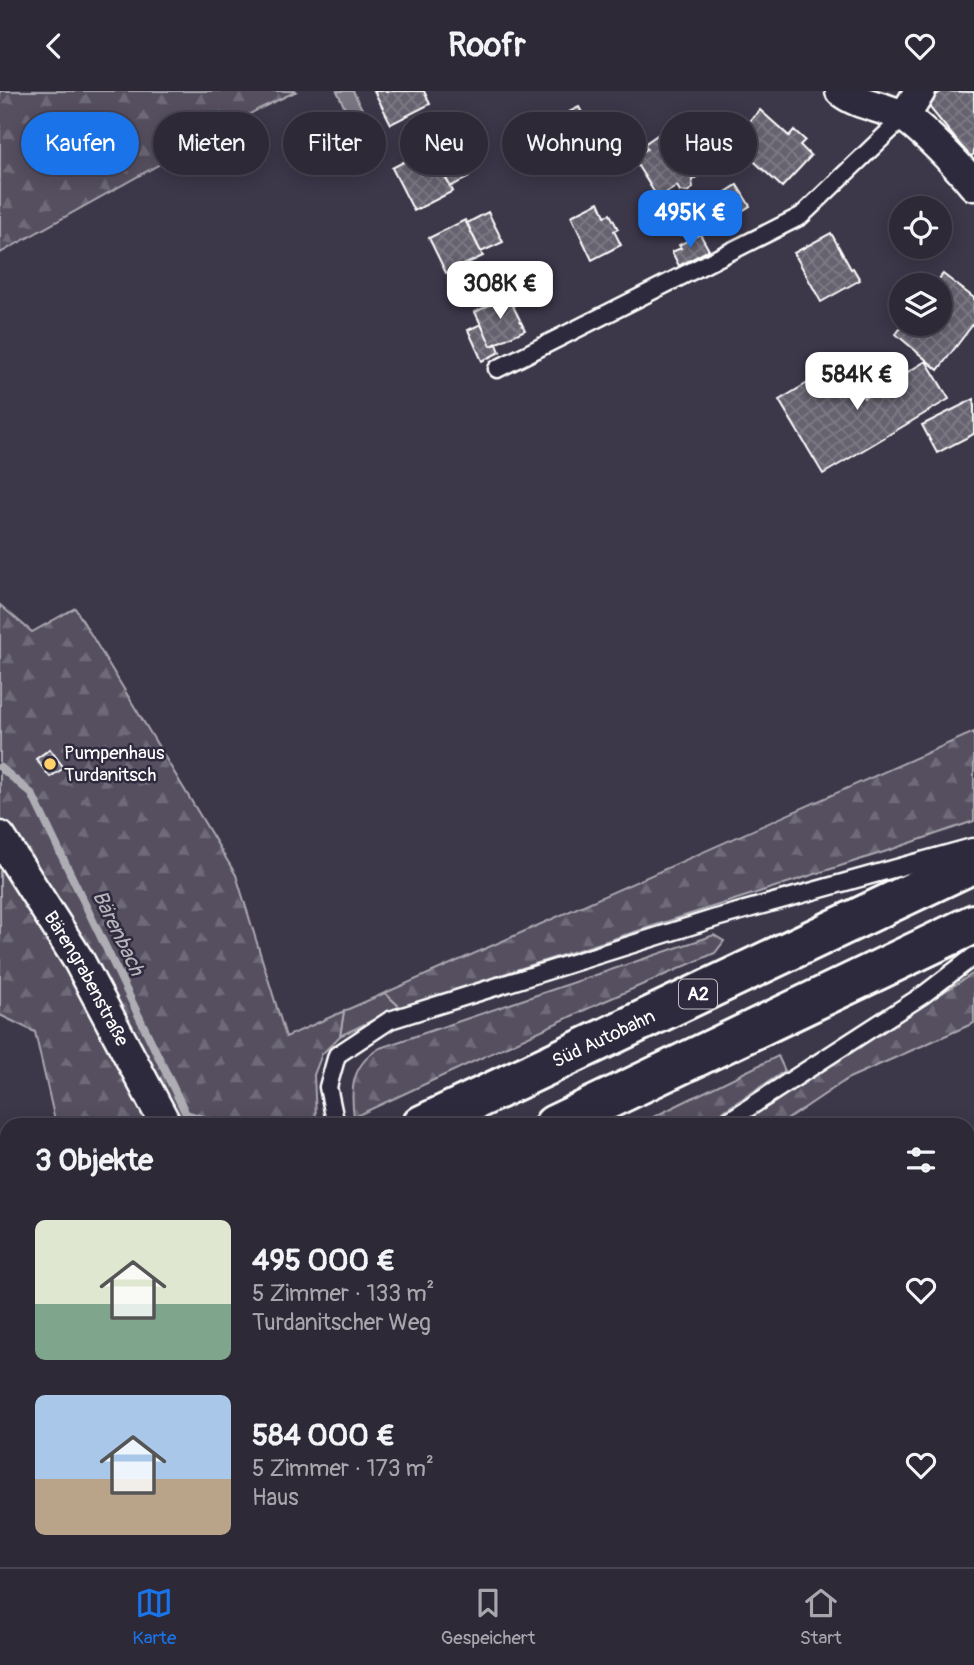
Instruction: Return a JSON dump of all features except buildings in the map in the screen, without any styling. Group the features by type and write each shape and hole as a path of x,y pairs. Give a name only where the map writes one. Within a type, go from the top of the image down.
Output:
{"highway":[{"name":"Süd Autobahn","path":"437,1118 974,863"},
{"path":"569,1118 974,924"}],"street":[{"path":"841,91 850,98 904,117 959,167 974,185"},
{"path":"904,117 920,91"},
{"name":"Bärengrabenstraße","path":"0,837 79,961 162,1118"}],"lane":[{"path":"496,369 801,216 904,117"},
{"path":"335,1118 328,1087 337,1055 390,1020 716,918 974,846"},
{"path":"733,1118 923,995 974,956"}],"green space":[{"path":"0,91 297,91 254,112 153,112 153,168 0,253"},
{"path":"0,605 32,632 75,608 236,875 286,1037 344,1011 340,1036 322,1054 314,1075 316,1118 54,1118 35,1032 0,1015"},
{"path":"974,732 974,821 400,1007 385,993"},
{"path":"714,935 724,941 715,953 354,1117 352,1096 358,1069 380,1048"},
{"path":"974,973 974,1023 849,1078 789,1118 750,1118 795,1086"},
{"path":"385,993 400,1007 340,1036 344,1011"},
{"path":"778,1056 785,1071 713,1118 651,1118"}],"shaded area":[{"path":"337,91 353,91 364,112 347,112"},
{"path":"701,202 710,215 680,235 671,221"}],"waterway":[{"name":"Bärenbach","path":"0,767 32,794 186,1114 185,1118"},
{"path":"186,1114 200,1118"}],"place":[{"name":"Pumpenhaus Turdanitsch","path":"50,764"}]}
